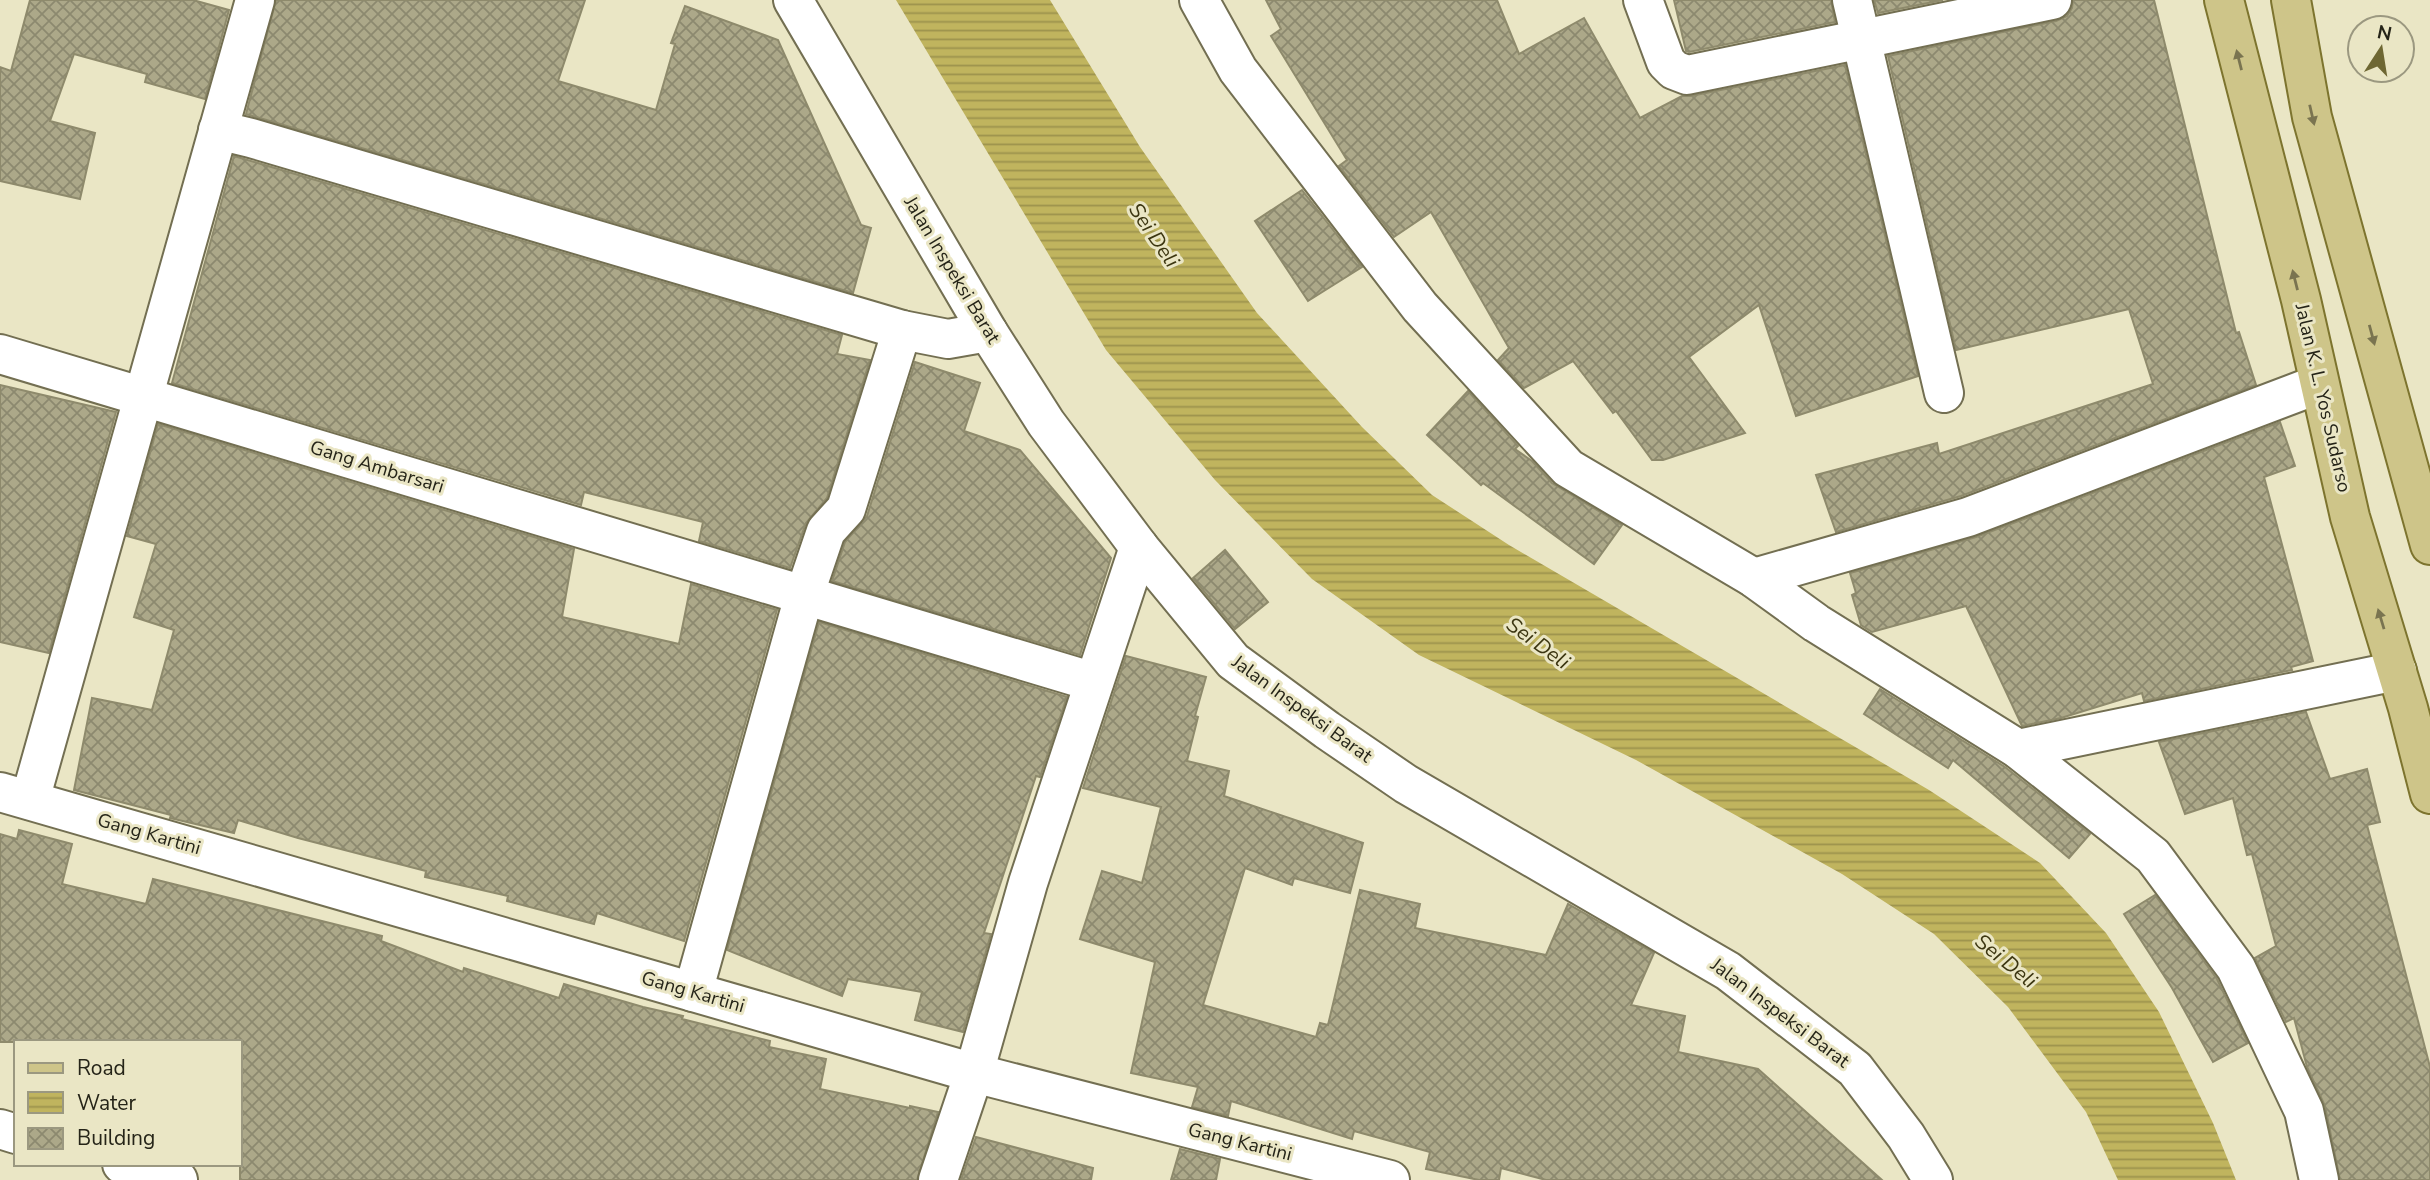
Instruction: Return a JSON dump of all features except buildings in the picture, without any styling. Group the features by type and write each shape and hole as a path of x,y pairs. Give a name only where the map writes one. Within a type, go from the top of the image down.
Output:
{"main road":[{"name":"Jalan K. L. Yos Sudarso","path":"2224,0 2301,300 2350,517 2397,671 2419,705 2430,794"},
{"path":"2291,0 2312,117 2430,545"}],"street":[{"path":"15,796 142,396 255,0"},
{"name":"Jalan Inspeksi Barat","path":"793,0 988,332 1046,423 1139,547 1233,661 1406,784 1728,971 1855,1069 1906,1136 1933,1180"},
{"path":"1199,0 1238,70 1420,307 1568,468 1754,578 1816,623 2018,749 2153,856 2236,968 2304,1111 2319,1180"},
{"path":"1643,0 1666,62 1674,70 1687,75 2052,0"},
{"path":"1852,0 1944,393"},
{"path":"218,130 902,330 948,339 988,332"},
{"path":"693,992 804,596 826,531 846,509 902,330"},
{"name":"Gang Ambarsari","path":"0,354 1094,682"},
{"path":"1754,578 1968,517 2319,384"},
{"path":"937,1180 974,1073 1028,883 1139,547"},
{"path":"2018,749 2397,671"},
{"name":"Gang Kartini","path":"15,796 974,1073 1390,1180"},
{"path":"129,1166 178,1180"}],"water":[{"name":"Sei Deli","path":"896,0 1050,0 1140,147 1257,313 1362,427 1432,495 1509,545 1929,790 2040,863 2106,933 2159,1012 2213,1123 2236,1180 2118,1180 2086,1112 2008,1007 1934,934 1842,874 1636,760 1419,655 1312,579 1215,480 1106,350"}]}
